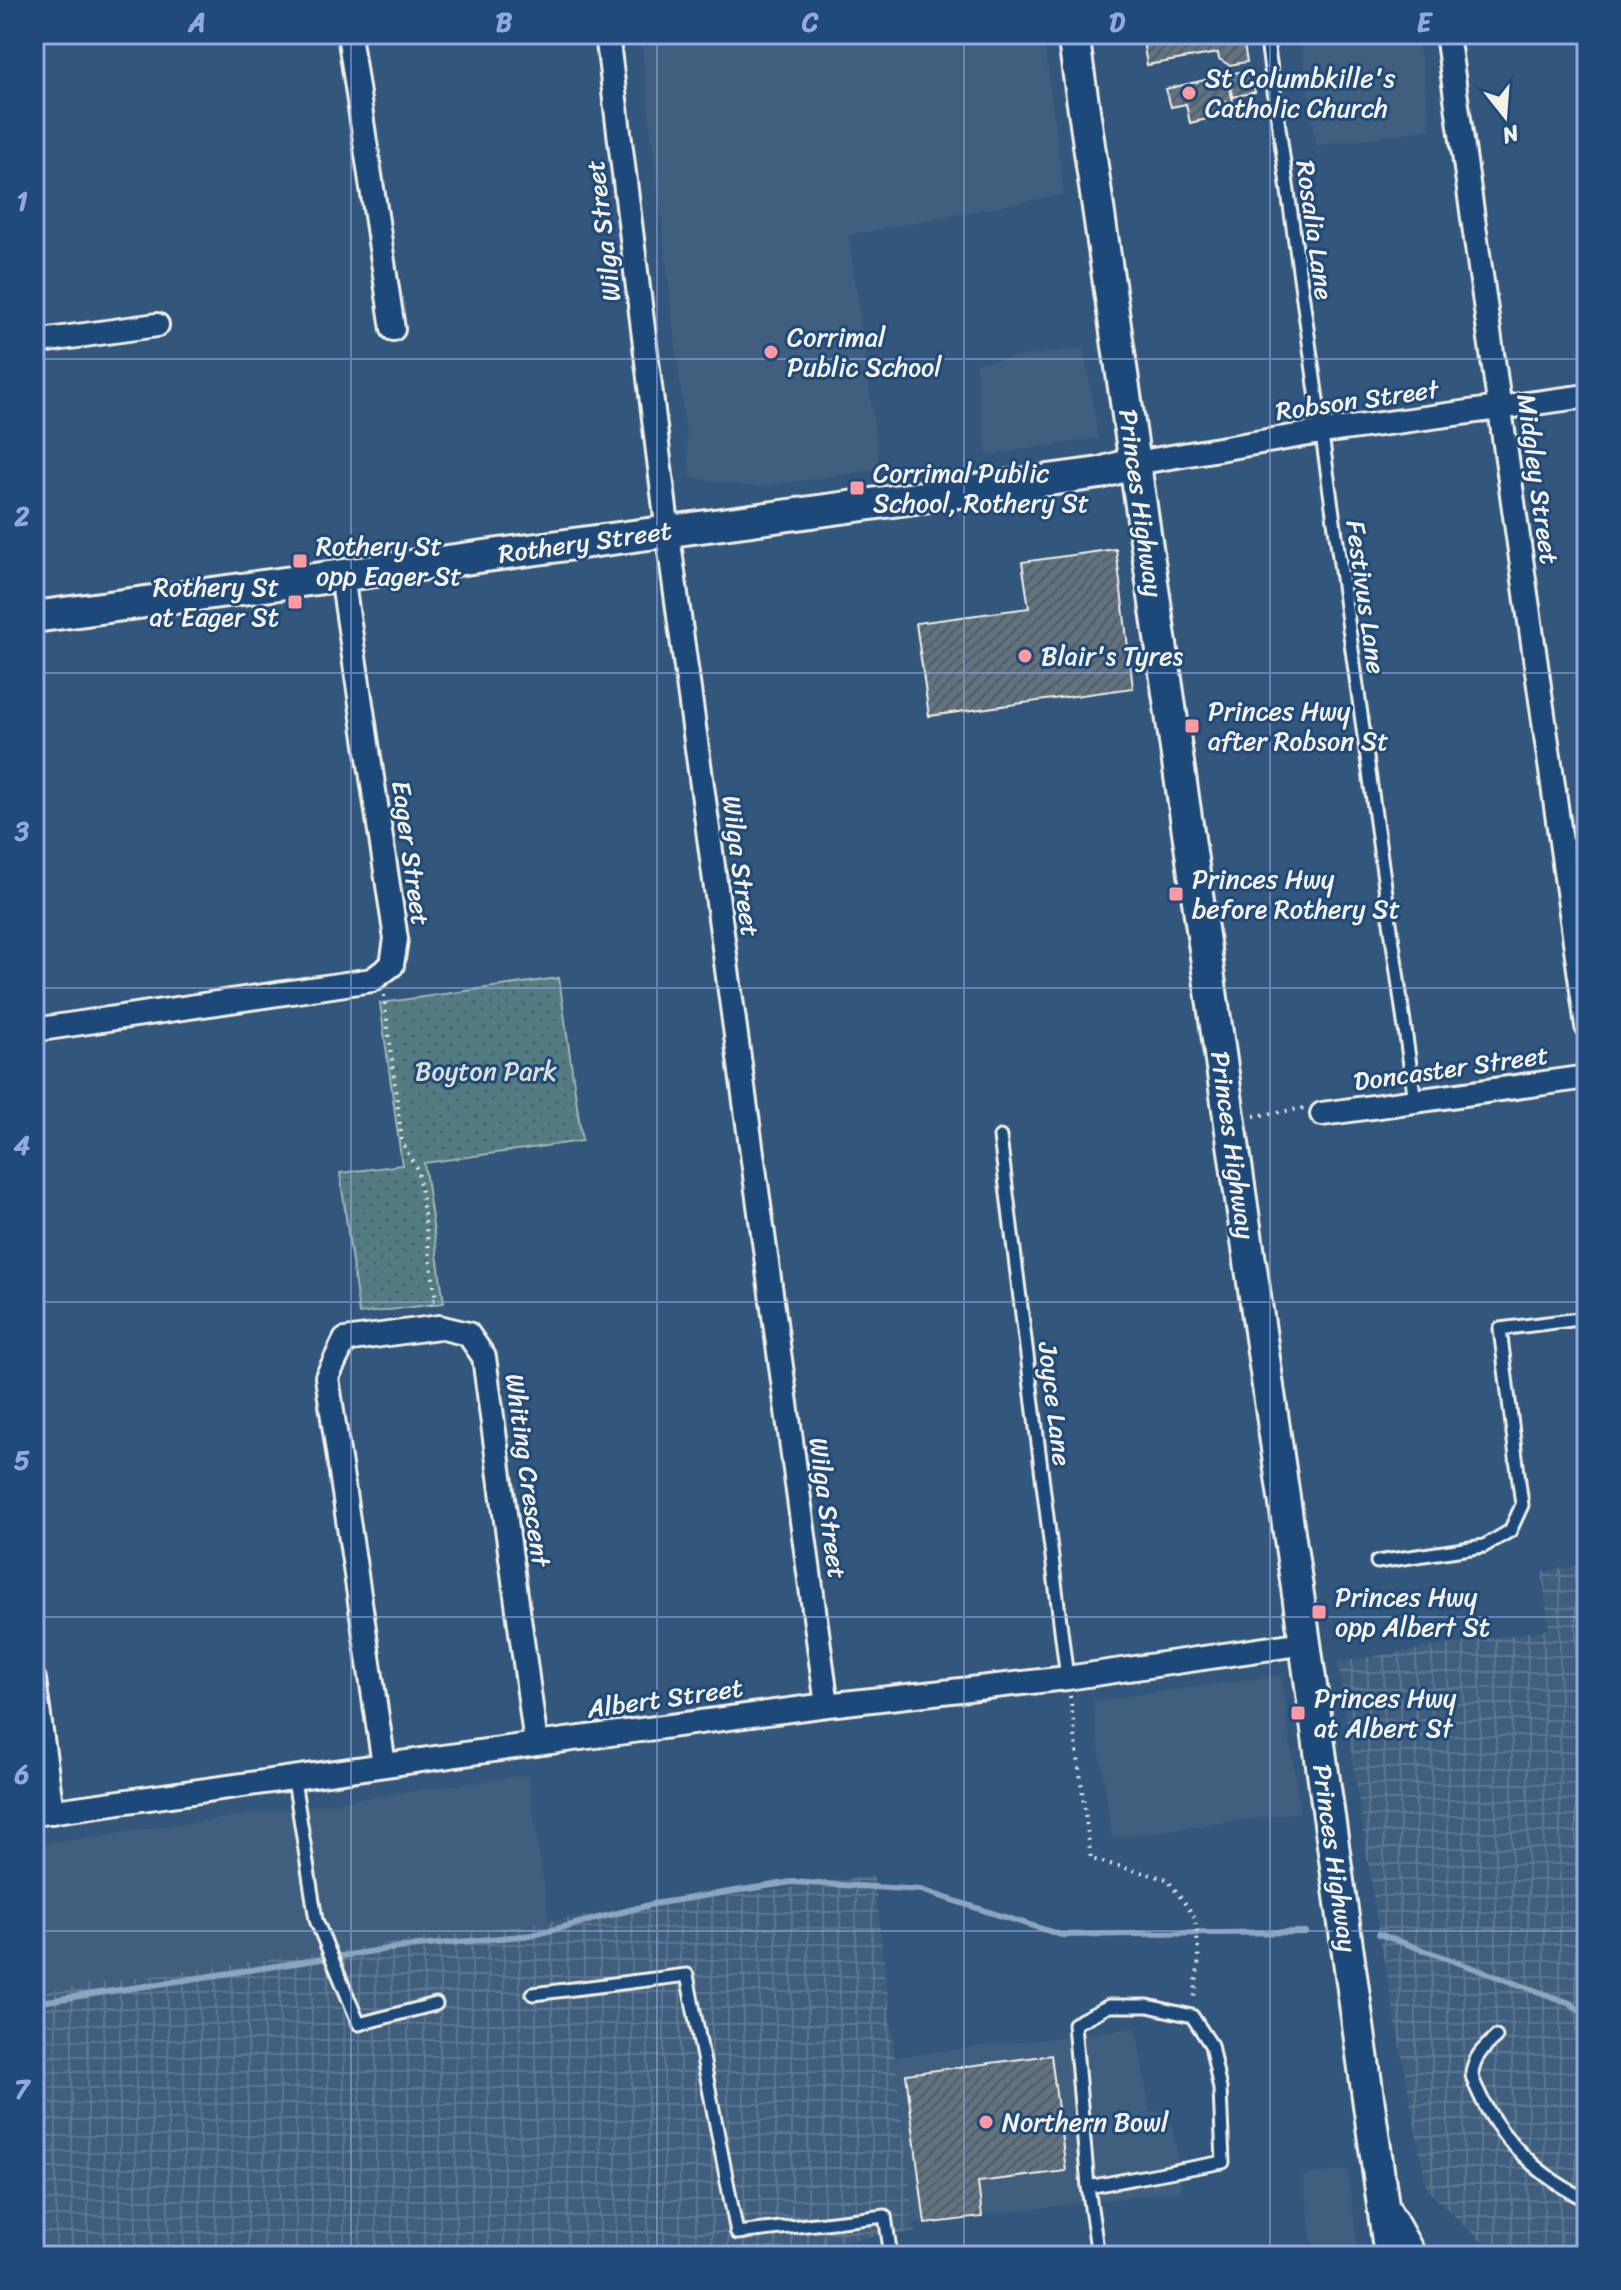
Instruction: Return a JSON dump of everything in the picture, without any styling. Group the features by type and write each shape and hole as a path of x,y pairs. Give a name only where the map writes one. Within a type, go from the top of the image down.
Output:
{"main road":[{"name":"Princes Highway","path":"1073,34 1305,1643 1390,2256"},
{"name":"Rothery Street","path":"34,617 1100,473 1135,463"}],"street":[{"path":"349,34 393,329"},
{"name":"Wilga Street","path":"607,34 667,531 827,1705"},
{"name":"Midgley Street","path":"1447,34 1587,1026"},
{"path":"34,342 157,325"},
{"name":"Robson Street","path":"1135,463 1321,432 1587,396"},
{"name":"Eager Street","path":"34,1030 372,980 392,965 396,939 342,576"},
{"name":"Doncaster Street","path":"1319,1110 1415,1101 1587,1077"},
{"name":"Whiting Crescent","path":"384,1765 327,1377 345,1340 436,1328 468,1334 484,1357 536,1744"},
{"name":"Albert Street","path":"43,1813 827,1705 1067,1678 1305,1643"},
{"path":"34,1680 43,1813"},
{"path":"1382,2196 1415,2256"}],"lane":[{"name":"Rosalia Lane","path":"1266,34 1321,432"},
{"name":"Festivus Lane","path":"1321,432 1415,1101"},
{"name":"Joyce Lane","path":"1000,1137 1067,1678"},
{"path":"1377,1562 1484,1546 1510,1531 1522,1505 1500,1329 1587,1318"},
{"path":"294,1780 316,1920 359,2024 436,2004"},
{"path":"533,1994 687,1975 737,2233 885,2216 891,2256"},
{"path":"1088,2187 1223,2162 1220,2089 1211,2045 1192,2016 1148,2006 1109,2006 1074,2024 1088,2187 1098,2256"},
{"path":"1496,2037 1477,2055 1472,2077 1486,2109 1517,2150 1569,2192 1587,2200"}],"path":[{"path":"382,989 387,1004 383,1004 402,1142 418,1171 436,1300 431,1300 436,1328"},
{"path":"1252,1116 1319,1110"},
{"path":"1067,1678 1091,1859 1167,1879 1195,1917 1199,1957 1192,2016"}],"shaded area":[{"name":"Corrimal Public School","path":"640,34 1043,34 1064,194 849,235 880,469 758,487 691,478"},
{"path":"1300,34 1417,34 1431,129 1316,146"},
{"path":"1084,348 1098,438 987,455 975,363"},
{"path":"1587,1564 1587,2256 1483,2256 1481,2241 1427,2190 1378,1928 1338,1662 1549,1629 1542,1572"},
{"path":"1281,1675 1300,1812 1112,1838 1093,1701"},
{"path":"528,1775 549,1921 34,1992 34,1845"},
{"path":"874,1876 915,2232 717,2256 34,2256 34,1992"},
{"path":"1136,2028 1150,2112 1170,2111 1182,2191 914,2223 895,2057"},
{"path":"1347,2170 1359,2256 1314,2256 1303,2175"}],"green space":[{"name":"Boyton Park","path":"559,978 582,1141 424,1163 444,1303 359,1314 340,1173 402,1165 380,1003"}],"building":[{"name":"St Columbkille's Catholic Church","path":"1242,34 1247,62 1229,65 1219,59 1218,53 1147,65 1142,35"},
{"path":"1251,70 1255,92 1233,97 1228,74"},
{"path":"1227,75 1233,102 1226,102 1228,114 1190,123 1186,104 1171,107 1166,89"},
{"name":"Blair's Tyres","path":"1116,549 1133,688 929,716 916,623 1029,608 1022,562"},
{"name":"Northern Bowl","path":"1051,2055 1066,2171 978,2182 982,2217 925,2224 906,2074"}],"waterway":[{"path":"34,2003 387,1949 533,1935 653,1904 792,1882 921,1890 1061,1935 1305,1932"},
{"path":"1379,1934 1570,2003 1587,2016"}],"place":[{"name":"St Columbkille's Catholic Church","path":"1189,93"},
{"name":"Corrimal Public School","path":"771,352"},
{"name":"Corrimal Public School, Rothery St","path":"857,488"},
{"name":"Rothery St opp Eager St","path":"300,561"},
{"name":"Rothery St at Eager St","path":"295,602"},
{"name":"Blair's Tyres","path":"1025,656"},
{"name":"Princes Hwy after Robson St","path":"1192,726"},
{"name":"Princes Hwy before Rothery St","path":"1176,894"},
{"name":"Princes Hwy opp Albert St","path":"1319,1612"},
{"name":"Princes Hwy at Albert St","path":"1298,1713"},
{"name":"Northern Bowl","path":"986,2122"}]}
